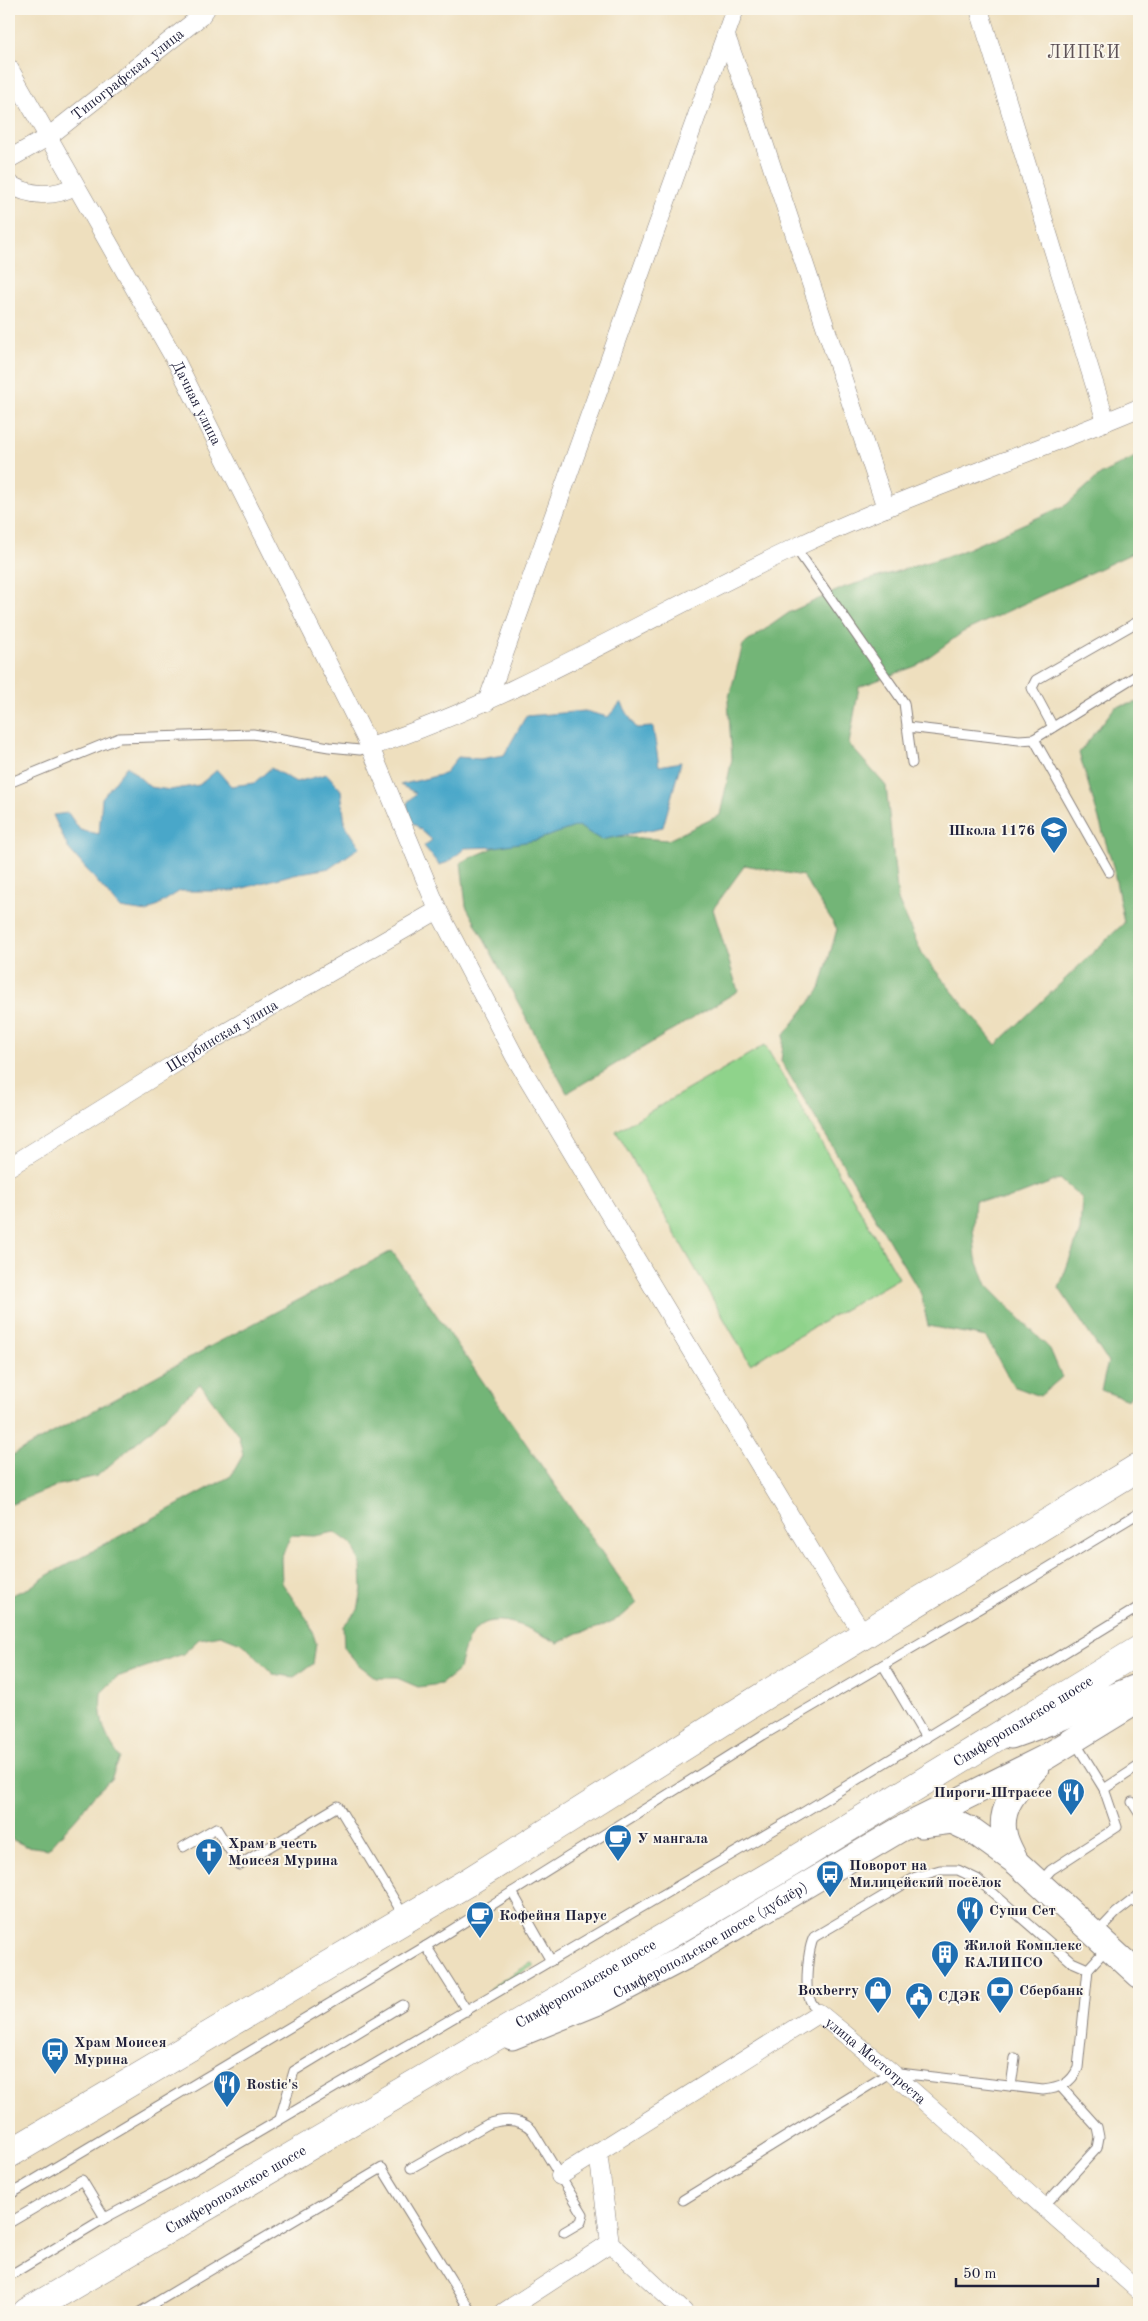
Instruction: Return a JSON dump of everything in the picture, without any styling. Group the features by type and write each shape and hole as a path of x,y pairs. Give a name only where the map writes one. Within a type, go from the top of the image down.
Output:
{"main road":[{"path":"9,2154 468,1882 638,1774 1135,1468"},
{"name":"Симферопольское шоссе","path":"27,2312 789,1864 1139,1650"},
{"path":"982,1745 1053,1722 1139,1686"},
{"name":"Симферопольское шоссе (дублёр)","path":"456,2060 601,2001 685,1957 899,1830 1046,1757 1139,1700"},
{"path":"1016,1862 1004,1833 1004,1816 1010,1796 1046,1757"},
{"path":"899,1830 928,1823 952,1821 973,1831 1016,1862 1139,1975"}],"street":[{"name":"Типографская улица","path":"9,159 48,137 200,17 206,9"},
{"path":"487,702 735,9"},
{"path":"979,9 1106,422"},
{"path":"726,36 754,113 886,508"},
{"name":"Дачная улица","path":"9,68 74,186 177,363 370,747 438,910 515,1057 831,1584 864,1635"},
{"path":"9,184 18,190 40,195 62,194 74,186"},
{"path":"370,747 487,702 795,547 886,508 1139,408"},
{"name":"Щербинская улица","path":"9,1168 216,1038 438,910"},
{"name":"улица Мостотреста","path":"560,2176 820,2013 891,2072 1139,2291"},
{"path":"598,2153 610,2243 684,2312"},
{"path":"504,2312 610,2243"}],"lane":[{"path":"795,547 904,703 912,763"},
{"path":"1053,727 1032,688 1036,680 1139,621"},
{"path":"907,727 1019,740 1034,739 1139,674"},
{"path":"9,783 119,738 253,734 329,747 360,750 370,747"},
{"path":"1034,739 1109,872"},
{"path":"9,2195 426,1946 763,1735 1139,1512"},
{"path":"9,2276 104,2218 189,2173 467,2011 926,1738 1139,1607"},
{"path":"883,1665 926,1738"},
{"path":"1040,1883 1051,1870 1117,1827 1104,1789 1073,1740"},
{"path":"1104,1789 1139,1766"},
{"path":"1132,1802 1139,1814"},
{"path":"183,1847 216,1828 239,1865 338,1806 406,1919"},
{"path":"820,2013 809,1999 807,1978 810,1944 814,1937 916,1877 940,1870 958,1870 977,1879 1072,1962 1088,1970"},
{"path":"512,1892 551,1961"},
{"path":"683,2200 891,2072 1043,2090 1061,2087 1075,2076 1078,2068 1088,1970 1116,1913 1139,1895"},
{"path":"426,1946 467,2011"},
{"path":"280,2119 294,2071 403,2005"},
{"path":"1011,2086 1015,2058"},
{"path":"1044,2206 1097,2148 1099,2137 1097,2127 1061,2087"},
{"path":"411,2168 488,2124 500,2121 525,2123 532,2130 583,2214 584,2218 564,2232"},
{"path":"140,2312 382,2168 471,2312"},
{"path":"9,2223 82,2180 104,2218"}],"green space":[{"path":"1139,455 1139,550 963,632 916,666 859,687 849,744 886,786 898,900 922,954 996,1045 1124,923 1113,866 1079,753 1115,707 1139,702 1139,1384 1128,1400 1101,1390 1108,1362 1059,1288 1080,1231 1082,1198 1060,1179 1005,1200 975,1200 973,1229 976,1258 987,1285 1050,1349 1062,1377 1040,1396 1013,1386 986,1337 928,1326 921,1294 781,1061 784,1035 820,989 837,929 803,876 745,865 713,909 738,991 567,1093 466,906 461,862 533,831 588,815 614,836 668,840 720,815 732,759 728,701 743,645 790,612 845,587 958,553 1066,505 1100,475"},
{"path":"765,1045 899,1278 750,1364 616,1131"},
{"path":"392,1251 637,1603 621,1617 600,1627 578,1633 558,1643 509,1622 495,1621 483,1624 473,1633 465,1648 459,1670 441,1684 418,1687 397,1678 376,1678 359,1665 344,1648 343,1626 358,1610 362,1589 361,1565 353,1545 335,1532 314,1536 291,1535 281,1558 282,1583 309,1622 316,1643 313,1664 294,1677 273,1674 243,1644 221,1635 199,1639 183,1654 117,1677 101,1693 101,1712 106,1735 120,1758 111,1779 94,1795 48,1849 26,1846 9,1838 9,1596 29,1588 48,1575 231,1476 243,1455 238,1434 200,1384 151,1430 97,1476 59,1485 12,1504 9,1503 9,1457 211,1346"},
{"path":"531,1963 534,1964 533,1966 490,1991 490,1988"}],"water":[{"path":"621,702 636,728 653,727 659,766 681,762 663,827 601,840 578,826 537,840 495,847 465,848 449,862 439,865 424,846 432,840 410,820 407,803 416,793 400,785 444,774 458,757 480,759 504,755 526,716 585,711 608,717"},
{"path":"127,766 150,787 170,790 199,785 217,770 231,786 254,783 271,768 296,782 327,774 341,790 345,824 360,847 330,868 294,874 233,891 180,891 147,912 120,908 68,848 53,815 68,813 80,830 99,834 102,798"}],"place":[{"name":"Школа 1176","path":"1054,854"},
{"name":"Пироги-Штрассе","path":"1071,1816"},
{"name":"У мангала","path":"618,1862"},
{"name":"Храм в честь Моисея Мурина","path":"209,1876"},
{"name":"Поворот на Милицейский посёлок","path":"830,1898"},
{"name":"Суши Сет","path":"970,1934"},
{"name":"Кофейня Парус","path":"480,1939"},
{"name":"Жилой Комплекс КАЛИПСО","path":"945,1978"},
{"name":"Boxberry","path":"878,2014"},
{"name":"Сбербанк","path":"1000,2014"},
{"name":"СДЭК","path":"919,2020"},
{"name":"Храм Моисея Мурина","path":"55,2075"},
{"name":"Rostic's","path":"227,2108"}],"district":[{"name":"ЛИПКИ","path":"1084,52"}]}
